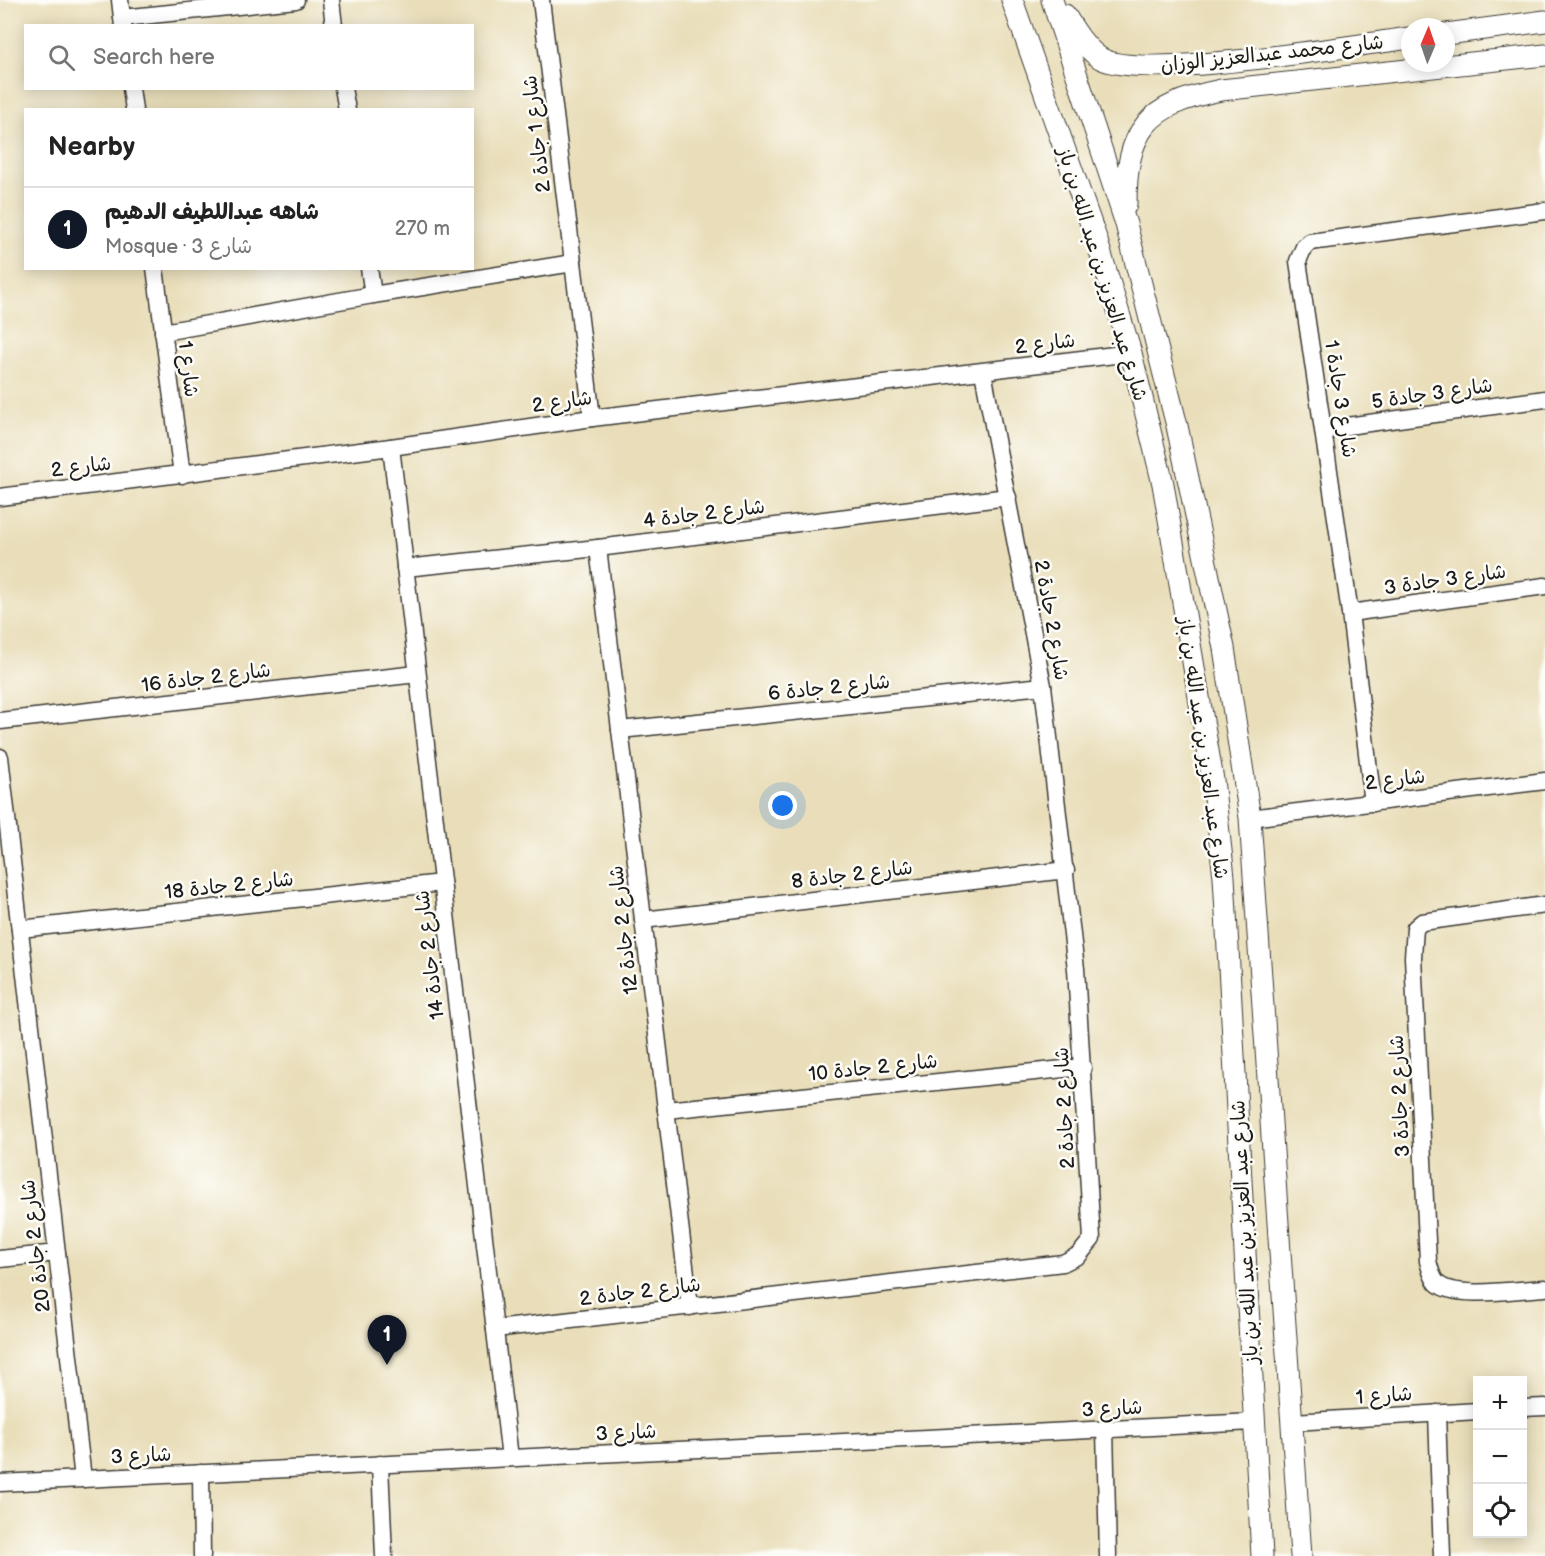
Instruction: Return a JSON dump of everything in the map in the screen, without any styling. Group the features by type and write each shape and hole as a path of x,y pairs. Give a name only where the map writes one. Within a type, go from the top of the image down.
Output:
{"street":[{"path":"120,0 123,22 296,0"},
{"path":"331,0 334,24"},
{"name":"شارع 1 جادة 2","path":"541,0 592,418"},
{"name":"شارع عبد العزيز بن عبد الله بن باز","path":"1012,0 1096,238 1131,354 1163,484 1213,780 1224,877 1262,1556"},
{"name":"شارع عبد العزيز بن عبد الله بن باز","path":"1054,0 1126,224 1178,426 1224,648 1250,818 1301,1556"},
{"name":"شارع محمد عبدالعزيز الوزان","path":"1054,0 1080,38 1100,58 1135,67 1218,63 1401,39"},
{"path":"1455,33 1545,21"},
{"name":"شارع محمد عبدالعزيز الوزان","path":"1126,224 1126,170 1135,142 1150,118 1185,98 1221,90 1544,54"},
{"path":"1218,63 1215,77 1221,90"},
{"path":"131,90 134,108"},
{"path":"344,90 346,108"},
{"name":"شارع 3 جادة 1","path":"1373,803 1325,429 1298,261 1304,246 1310,242 1545,211"},
{"path":"163,332 573,263"},
{"name":"شارع 1","path":"155,270 182,475"},
{"path":"369,270 373,295"},
{"name":"شارع 2","path":"0,497 182,475 592,418 1131,354"},
{"name":"شارع 2 جادة 2","path":"495,1329 1063,1263 1079,1255 1092,1239 1083,1067 1066,870 1043,686 983,372"},
{"name":"شارع 3 جادة 5","path":"1325,429 1545,399"},
{"name":"شارع 2 جادة 14","path":"391,447 510,1458"},
{"name":"شارع 2 جادة 4","path":"405,568 598,548 1008,496"},
{"name":"شارع 2 جادة 12","path":"598,548 690,1307"},
{"path":"1176,564 1187,581 1200,640 1205,651 1212,654 1224,648"},
{"name":"شارع 3 جادة 3","path":"1350,613 1545,586"},
{"name":"شارع 2 جادة 16","path":"0,721 417,674"},
{"path":"1198,689 1216,685 1222,691 1230,728 1237,741"},
{"name":"شارع 2 جادة 6","path":"620,730 1043,686"},
{"name":"شارع 2 جادة 20","path":"0,757 83,1479"},
{"name":"شارع 2","path":"1250,818 1545,781"},
{"name":"شارع 2 جادة 8","path":"643,920 1066,870"},
{"name":"شارع 2 جادة 18","path":"20,929 442,883"},
{"name":"شارع 2 جادة 3","path":"1545,905 1422,922 1415,928 1413,957 1428,1261 1435,1281 1443,1288 1458,1292 1545,1288"},
{"name":"شارع 2 جادة 10","path":"666,1110 1083,1067"},
{"path":"0,1259 57,1253"},
{"path":"1527,1408 1545,1407"},
{"name":"شارع 1","path":"1293,1422 1473,1411"},
{"path":"1437,1413 1442,1556"},
{"name":"شارع 3","path":"0,1483 1254,1422"},
{"path":"1105,1429 1108,1556"},
{"path":"380,1464 384,1556"},
{"path":"201,1473 202,1556"}],"place":[{"name":"شاهه عبداللطيف الدهيم","path":"387,1365"}]}
